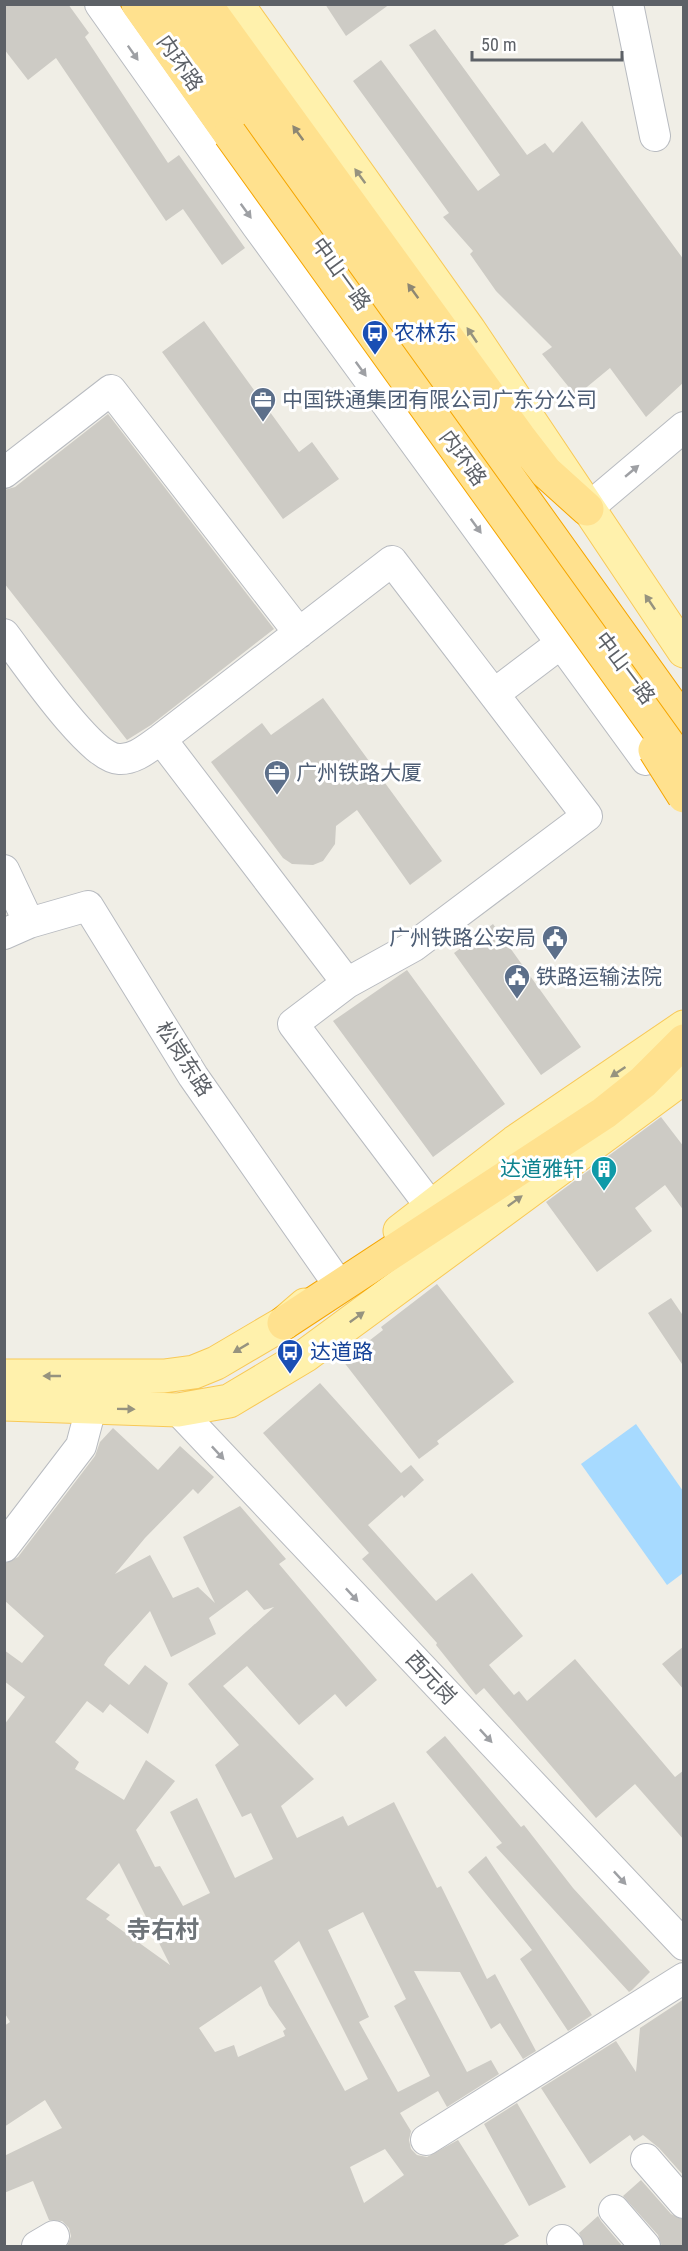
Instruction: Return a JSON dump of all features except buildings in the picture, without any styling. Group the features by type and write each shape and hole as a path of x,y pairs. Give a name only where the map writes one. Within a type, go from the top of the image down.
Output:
{"highway":[{"name":"内环路","path":"138,4 684,766"},
{"name":"内环路","path":"170,4 684,723"},
{"path":"205,4 546,472 587,508"},
{"path":"559,592 684,796"},
{"path":"284,1323 351,1276 604,1113 644,1082 684,1041"}],"main road":[{"name":"中山一路","path":"146,4 684,748"},
{"path":"237,4 420,260 684,651"},
{"path":"649,700 646,760 684,810"},
{"path":"351,1276 431,1207 515,1142 684,1027"},
{"path":"4,1404 178,1410 230,1401 306,1354 682,1081"},
{"path":"4,1376 164,1376 194,1372 216,1363 284,1323"}],"street":[{"path":"100,4 256,226 646,760"},
{"path":"628,4 655,136"},
{"path":"4,473 111,390 299,633"},
{"path":"587,508 684,427"},
{"path":"4,634 86,739 107,756 119,759 131,758 161,739 392,561 587,816 414,946 347,982 293,1024 431,1207"},
{"path":"494,694 591,621"},
{"path":"161,739 347,982"},
{"path":"4,870 17,929"},
{"name":"松岗东路","path":"17,929 88,906 193,1076 351,1276"},
{"path":"4,1547 81,1446 91,1408"},
{"name":"西元岗","path":"178,1410 684,1945"},
{"path":"426,2140 684,1978"},
{"path":"646,2158 684,2203"},
{"path":"614,2210 645,2247"}],"water":[{"path":"636,1424 683,1491 683,1573 667,1585 581,1464"}],"place":[{"name":"农林东","path":"375,356"},
{"name":"中国铁通集团有限公司广东分公司","path":"263,423"},
{"name":"广州铁路大厦","path":"277,796"},
{"name":"广州铁路公安局","path":"555,961"},
{"name":"铁路运输法院","path":"517,1000"},
{"name":"达道雅轩","path":"604,1192"},
{"name":"达道路","path":"290,1375"}],"district":[{"name":"寺右村","path":"163,1930"}]}
